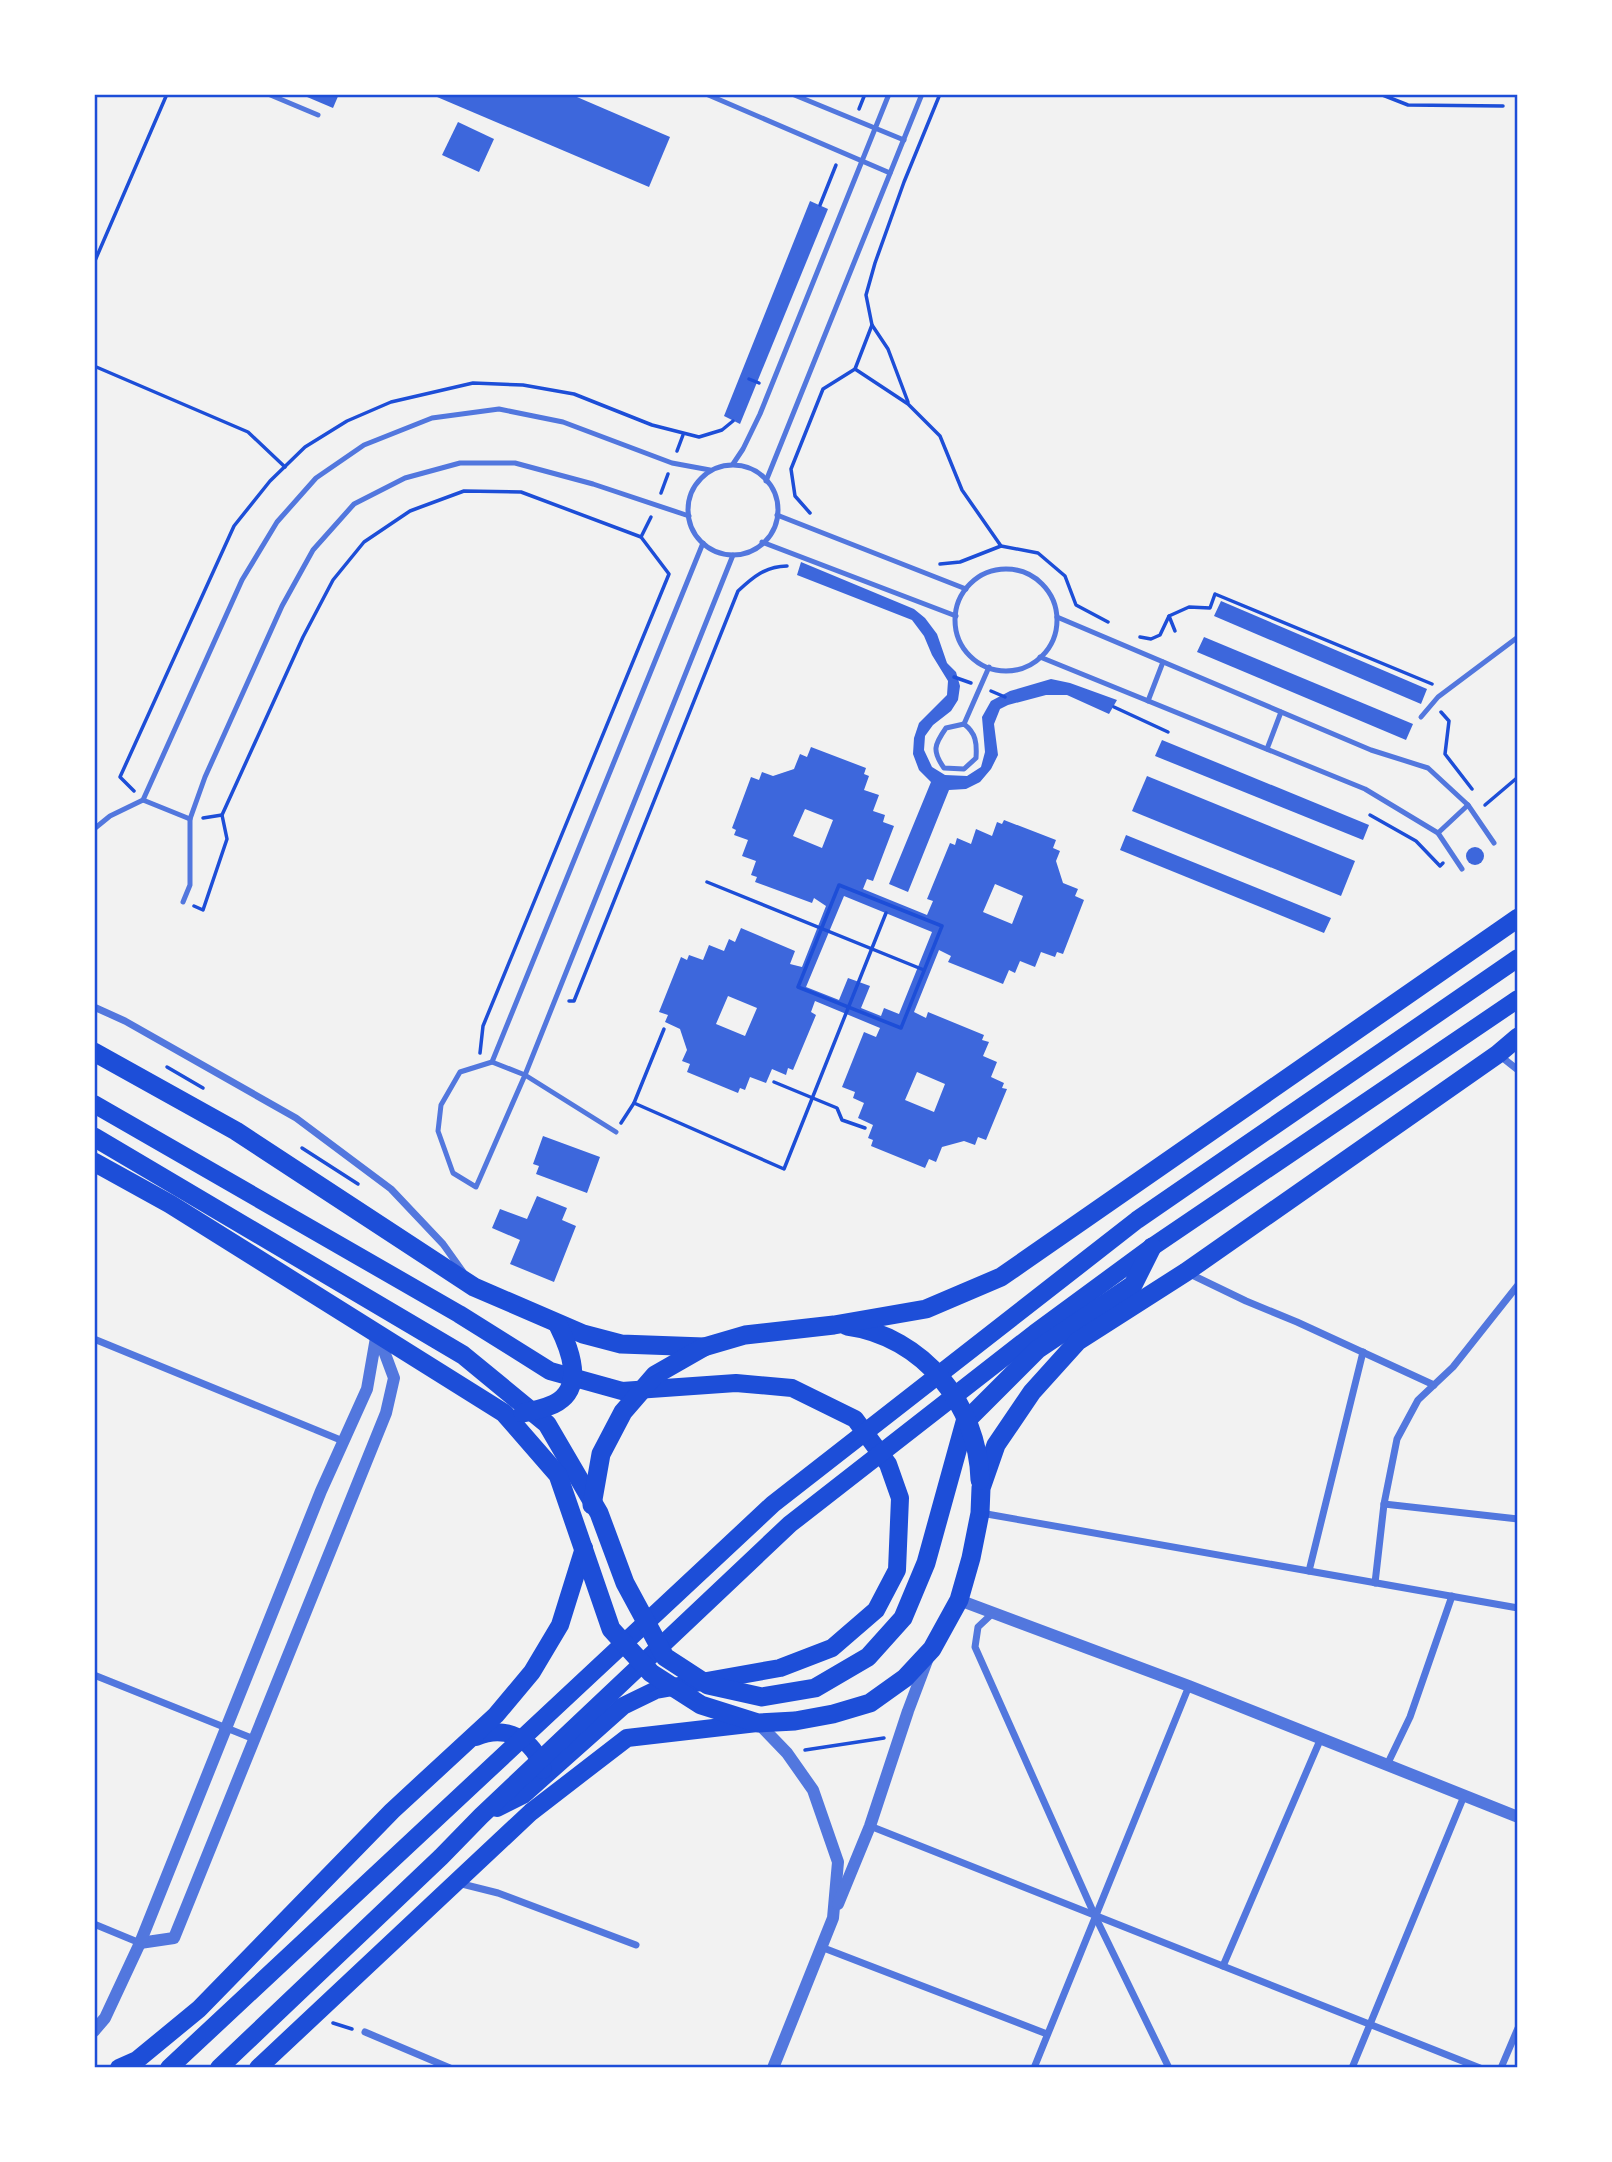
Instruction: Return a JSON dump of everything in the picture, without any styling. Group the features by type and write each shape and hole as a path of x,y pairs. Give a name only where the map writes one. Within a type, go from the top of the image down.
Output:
{"highway":[{"path":"584,1548 601,1454 623,1412 655,1375 704,1347 745,1335 834,1325 926,1309 1001,1277 1517,918"},
{"path":"981,1488 996,1445 1032,1392 1078,1341 1186,1272 1498,1054 1517,1037"},
{"path":"94,1052 236,1132 474,1287 558,1325 621,1344 704,1347"},
{"path":"94,1137 463,1355 547,1423 599,1513 625,1583 665,1657 708,1685 762,1697 815,1688 868,1657 903,1618 926,1563 965,1422 1038,1349 1133,1285 1152,1247"},
{"path":"94,1162 170,1204 503,1413 558,1475 611,1629 651,1673 701,1705 758,1723 795,1721 870,1703 905,1678 932,1649 959,1600 980,1513 980,1468 971,1427 952,1390 925,1361 891,1340 853,1327 834,1325"},
{"path":"503,1413 522,1413 553,1405 567,1393 573,1375 570,1348 558,1325"}],"main road":[{"path":"169,2067 433,1824 773,1504 1137,1220 1517,958"},
{"path":"219,2067 790,1524 1035,1333 1152,1247 1517,999"},
{"path":"94,1104 459,1314 550,1371 622,1391 736,1383 792,1388 855,1419 888,1464 900,1497 897,1570 876,1610 832,1648 780,1668 656,1690 623,1706 523,1795 481,1816"},
{"path":"118,2067 137,2060 199,2009 392,1811 496,1715 532,1672 560,1625 584,1548"},
{"path":"258,2067 531,1812 627,1738 758,1723"},
{"path":"464,1744 484,1733 506,1732 526,1741 534,1749 540,1759 544,1780 542,1791 531,1812"}],"street":[{"path":"94,1007 125,1021 317,1133 391,1189 443,1244 474,1287"},
{"path":"1498,1054 1517,1070"},
{"path":"1186,1272 1434,1384"},
{"path":"1375,1583 1384,1504 1397,1439 1418,1400 1453,1367 1517,1285"},
{"path":"94,2031 104,2018 140,1943 366,1389 377,1332"},
{"path":"94,1924 140,1943 174,1938 386,1413 394,1378 377,1332"},
{"path":"94,1339 343,1441"},
{"path":"1309,1571 1363,1352"},
{"path":"1384,1504 1517,1519"},
{"path":"980,1513 1517,1608"},
{"path":"1387,1765 1410,1717 1452,1596"},
{"path":"959,1600 1189,1686 1517,1817"},
{"path":"994,1612 978,1627 975,1647 1095,1916 1169,2067"},
{"path":"773,2067 870,1826 932,1649"},
{"path":"94,1675 254,1739"},
{"path":"1034,2067 1189,1686"},
{"path":"758,1723 787,1753 813,1790 838,1862 833,1917"},
{"path":"1223,1966 1321,1738"},
{"path":"1352,2067 1464,1796"},
{"path":"870,1826 1480,2067"},
{"path":"454,1882 498,1893 636,1945"},
{"path":"821,1947 1047,2034"},
{"path":"1501,2067 1517,2028"},
{"path":"365,2032 450,2067"}],"lane":[{"path":"268,94 318,116"},
{"path":"706,94 891,173"},
{"path":"792,94 904,140"},
{"path":"733,464 743,449 763,405 889,94"},
{"path":"766,481 922,94"},
{"path":"94,829 110,816 143,800 242,580 276,522 316,478 364,444 432,418 499,409 563,422 673,463 710,470 733,464 756,470 773,487 778,510 772,533 755,549 733,555 710,549 693,532 687,510 693,487 710,470"},
{"path":"183,901 190,885 190,819 205,776 282,606 313,550 354,504 405,478 460,463 515,463 593,484 689,516"},
{"path":"777,515 966,589"},
{"path":"492,1062 704,542"},
{"path":"762,542 956,616"},
{"path":"616,1132 525,1075 492,1062 460,1072 441,1105 438,1131 453,1173 476,1187 525,1075 733,555"},
{"path":"1017,569 1039,580 1054,600 1058,625 1050,648 1031,665 1008,671 983,666 964,650 955,628 957,603 966,589 971,582 992,570 1017,569"},
{"path":"1056,617 1371,750 1429,768 1468,805 1494,843"},
{"path":"1421,717 1433,702 1517,637"},
{"path":"1040,657 1365,789 1438,833 1462,869"},
{"path":"1148,701 1163,662"},
{"path":"964,724 989,667"},
{"path":"1267,749 1281,712"},
{"path":"964,724 973,730 977,744 976,758 964,769 944,768 936,757 936,742 946,728 964,724"},
{"path":"143,800 190,819"},
{"path":"1438,833 1468,805"}],"path":[{"path":"94,263 167,94"},
{"path":"908,404 888,349 872,325 866,295 904,182 940,94"},
{"path":"1380,94 1409,106 1503,106"},
{"path":"810,514 795,496 791,469 823,389 855,369 872,325"},
{"path":"94,366 248,432 285,467"},
{"path":"855,369 908,404 940,436 962,490 1001,546"},
{"path":"641,537 684,435"},
{"path":"183,901 202,910 227,839 222,816 303,637 333,580 364,542 410,511 464,491 521,492 641,537 669,574 483,1026 479,1066"},
{"path":"930,565 960,562 1001,546 1038,553 1065,576 1076,605 1110,623"},
{"path":"555,1000 574,1001 738,591 757,574 778,566 789,566"},
{"path":"1132,635 1152,639 1160,635 1169,616 1189,607 1210,608 1215,594 1433,685 1430,698 1449,721 1445,754 1477,795"},
{"path":"1169,616 1175,631"},
{"path":"1114,707 1168,732"},
{"path":"1485,831 1498,823 1485,805 1517,776"},
{"path":"1370,815 1416,841 1440,866 1452,854"},
{"path":"707,882 924,970"},
{"path":"839,885 942,926 924,970 901,1028 798,987 839,885"},
{"path":"634,1103 784,1169 886,913"},
{"path":"616,1132 634,1103 664,1029"},
{"path":"774,1082 837,1108 842,1120 865,1128"},
{"path":"787,1753 900,1736"},
{"path":"309,2017 365,2032"}],"building":[{"path":"300,94 339,94 333,108"},
{"path":"430,94 570,94 670,137 649,187"},
{"path":"458,122 494,139 479,172 442,155"},
{"path":"810,201 828,209 740,424 724,416"},
{"path":"801,562 914,609 937,634 947,663 956,672 960,686 958,700 951,711 933,725 925,736 924,750 932,767 945,775 967,776 981,767 985,752 982,717 991,701 1010,691 1051,679 1117,700 1109,714 1067,695 1046,695 1000,709 994,724 998,755 991,769 980,782 966,789 949,790 908,892 889,884 931,782 919,770 913,754 914,738 919,723 947,695 948,681 924,636 912,620 797,575"},
{"path":"1221,601 1427,689 1421,704 1214,616"},
{"path":"1204,637 1413,724 1406,740 1197,652"},
{"path":"1162,740 1369,825 1363,840 1155,756"},
{"path":"811,747 866,768 864,774 869,776 864,790 879,795 873,811 885,815 883,822 894,826 873,881 867,879 863,889 927,915 933,901 927,899 950,843 955,845 957,838 971,844 976,829 992,836 997,822 1002,824 1004,820 1056,840 1053,848 1060,851 1056,861 1063,883 1078,889 1075,896 1084,900 1063,954 1057,952 1055,957 1041,952 1035,967 1020,961 1015,973 1009,970 1003,984 948,962 951,956 939,950 914,1012 926,1018 928,1012 984,1035 982,1040 989,1042 983,1056 997,1062 991,1077 1004,1083 1002,1088 1007,1089 986,1140 978,1137 975,1145 964,1141 942,1147 936,1162 929,1159 925,1168 871,1146 873,1140 868,1138 873,1125 858,1118 864,1103 853,1098 855,1092 842,1087 864,1032 876,1037 880,1028 815,1001 811,1012 816,1015 793,1070 788,1068 786,1075 772,1069 766,1083 750,1077 745,1090 740,1088 738,1093 687,1072 690,1064 682,1061 687,1050 680,1029 665,1022 668,1015 659,1012 681,957 687,960 689,955 703,960 709,945 724,951 729,939 735,942 741,928 795,951 790,964 802,967 826,906 814,898 812,903 755,882 757,877 751,875 756,861 742,856 748,840 734,835 736,830 732,828 751,777 759,780 762,772 773,776 794,769 800,754 807,757","holes":["805,809 833,820 822,848 793,836","995,884 1023,896 1012,924 983,912","844,896 932,932 899,1014 884,1008 881,1016 861,1008 870,986 848,978 839,1000 806,987","728,996 757,1008 745,1036 716,1024","917,1072 945,1084 934,1112 905,1100"]},
{"path":"1147,776 1355,861 1341,896 1132,811"},
{"path":"1126,835 1331,918 1324,933 1120,850"},
{"path":"1475,847 1481,850 1484,856 1481,862 1475,865 1469,862 1466,856 1469,850"},
{"path":"543,1136 600,1157 587,1193 536,1174 539,1166 533,1164"},
{"path":"537,1196 567,1208 562,1220 576,1226 554,1282 510,1264 520,1240 492,1228 500,1209 527,1219"}]}
